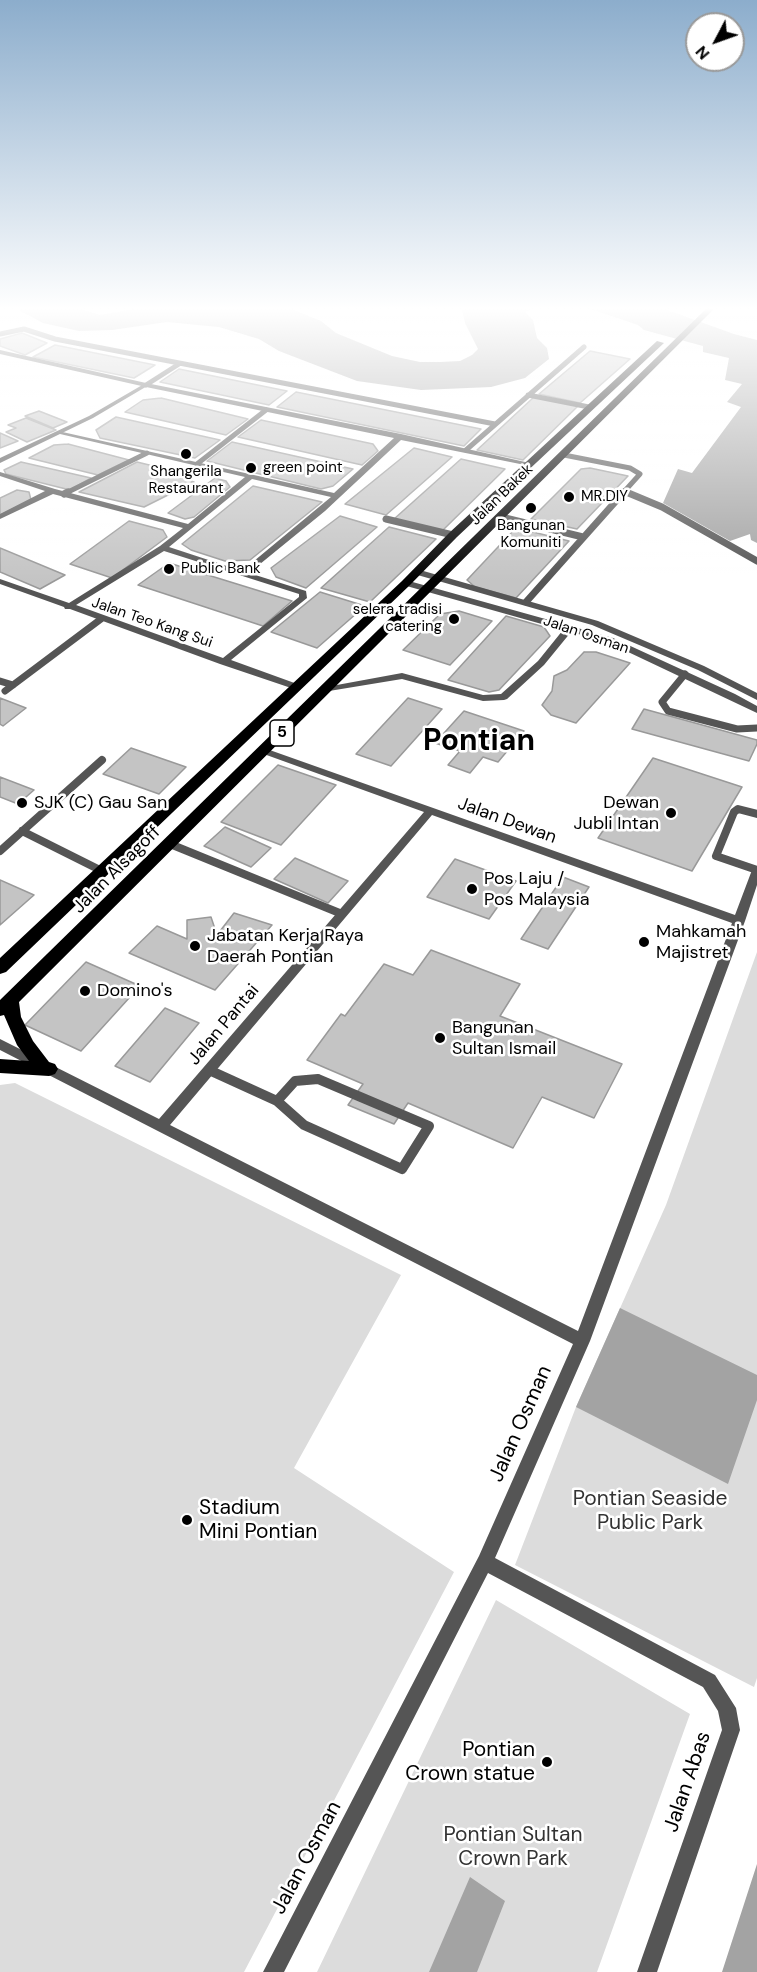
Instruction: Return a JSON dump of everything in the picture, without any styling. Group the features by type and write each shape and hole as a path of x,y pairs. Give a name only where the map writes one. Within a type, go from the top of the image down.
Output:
{"highway":[{"name":"Jalan Bakek","path":"417,573 453,535 600,398"},
{"name":"Jalan Bakek","path":"438,578 564,455 616,398"},
{"name":"Jalan Alsagoff","path":"0,968 417,573"},
{"name":"Jalan Alsagoff","path":"5,1005 438,578"},
{"path":"5,1005 26,1045 46,1067"},
{"path":"0,1066 46,1067"}],"street":[{"path":"0,461 124,398"},
{"path":"206,398 527,467"},
{"path":"60,432 336,496"},
{"path":"399,438 466,450 527,467"},
{"path":"244,573 336,496 399,438"},
{"path":"0,474 52,491 190,527"},
{"path":"68,607 163,548 250,477"},
{"path":"0,518 52,491"},
{"path":"163,548 244,573 304,595 223,662"},
{"name":"Jalan Osman","path":"417,573 595,623 701,668 757,697"},
{"name":"Jalan Teo Kang Sui","path":"0,581 100,619 297,687"},
{"name":"Jalan Osman","path":"406,583 610,640 757,710"},
{"path":"326,690 402,676 483,698 504,698 541,663 570,627"},
{"name":"Jalan Dewan","path":"264,751 739,921"},
{"name":"Jalan Pantai","path":"162,1125 430,811"},
{"name":"Jalan Osman","path":"273,1972 485,1562 582,1341 757,870"},
{"path":"0,1044 582,1341"},
{"name":"Jalan Abas","path":"485,1562 710,1681 727,1708 732,1730 647,1972"}],"lane":[{"path":"358,398 495,424"},
{"path":"466,450 525,398"},
{"path":"543,398 589,407"},
{"path":"197,464 266,410"},
{"path":"64,494 147,453"},
{"path":"526,602 640,474 638,471 564,455"},
{"path":"623,491 654,503 757,561"},
{"path":"501,518 583,537"},
{"path":"386,519 453,535"},
{"path":"5,691 100,619"},
{"path":"685,674 662,702 668,711 737,729 757,728"},
{"path":"0,681 13,685"},
{"path":"0,851 102,760"},
{"path":"757,814 738,809 734,812 716,856 757,870"},
{"path":"22,831 102,871"},
{"path":"170,844 342,914"},
{"path":"209,1070 277,1101 304,1125 402,1168 429,1126 318,1078 295,1081 277,1101"}],"green space":[{"name":"Pontian Seaside Public Park","path":"757,952 757,1678 754,1687 515,1565 576,1407 666,1205"},
{"name":"Stadium Mini Pontian","path":"15,1083 401,1275 294,1468 454,1572 244,1972 0,1972 0,1085"},
{"name":"Pontian Sultan Crown Park","path":"496,1600 690,1714 597,1972 317,1972"}],"shaded area":[{"path":"730,398 757,398 757,543 751,540 750,534 730,541 663,503 678,469 692,473 741,407 727,402"},
{"path":"620,1308 757,1375 757,1400 728,1484 576,1407"},
{"path":"757,1864 757,1972 722,1972"},
{"path":"470,1877 505,1901 477,1972 429,1972"}],"building":[{"path":"161,398 248,419 226,435 125,412 143,400"},
{"path":"236,398 278,398 269,405"},
{"path":"288,398 326,398 481,429 464,446 277,407"},
{"path":"533,398 578,406 523,460 477,450"},
{"path":"557,398 586,398 580,403"},
{"path":"39,411 67,422 53,428 25,416"},
{"path":"116,417 220,440 195,458 100,438 96,430"},
{"path":"26,418 56,430 27,442 6,432 16,428 8,425"},
{"path":"261,420 373,444 378,451 362,465 238,437"},
{"path":"0,433 18,441 0,448"},
{"path":"232,442 353,469 333,486 321,489 207,461"},
{"path":"68,444 129,460 98,475 29,458 54,445"},
{"path":"414,448 452,457 386,515 345,504"},
{"path":"461,459 505,469 442,531 394,519"},
{"path":"21,462 91,478 70,490 6,474 4,470"},
{"path":"137,462 182,473 179,477 194,482 144,507 79,492"},
{"path":"590,468 628,476 577,529 531,519 581,469"},
{"path":"215,478 226,481 230,487 194,517 185,519 168,513"},
{"path":"253,486 322,502 250,560 225,561 191,550 182,544"},
{"path":"17,490 29,492 31,500 0,515 0,498"},
{"path":"340,516 377,527 306,588 276,577 271,568"},
{"path":"129,521 163,530 167,537 112,578 70,564"},
{"path":"389,527 436,539 370,602 321,588"},
{"path":"525,530 569,541 516,598 475,587 467,580 513,531"},
{"path":"0,548 65,575 40,589 0,572"},
{"path":"169,563 292,601 263,626 138,585"},
{"path":"320,592 365,606 317,648 271,632"},
{"path":"459,611 492,621 450,665 403,650 440,614"},
{"path":"506,616 544,627 550,636 499,690 489,692 448,680"},
{"path":"584,652 596,652 630,663 576,723 551,715 542,705 552,691 554,676 567,670"},
{"path":"0,698 26,708 3,726 0,724"},
{"path":"408,698 442,709 391,766 356,754"},
{"path":"644,709 757,740 757,744 749,761 632,729"},
{"path":"464,711 524,731 498,762 483,757 470,773 448,765 460,751 435,743"},
{"path":"131,748 186,767 159,794 103,774"},
{"name":"Dewan Jubli Intan","path":"653,758 742,787 692,871 598,838"},
{"path":"278,765 336,785 281,845 221,822"},
{"path":"0,777 34,790 18,804 0,797"},
{"path":"225,827 271,848 251,867 204,846"},
{"path":"295,858 348,881 328,903 274,879"},
{"name":"Pos Laju / Pos Malaysia","path":"455,859 516,881 489,919 427,897"},
{"path":"563,877 589,887 548,949 521,939"},
{"path":"0,880 34,895 0,925"},
{"name":"Jabatan Kerja Raya Daerah Pontian","path":"234,913 272,925 215,990 129,953 157,926 187,939 187,920 211,917 217,935"},
{"name":"Bangunan Sultan Ismail","path":"431,950 520,984 500,1016 622,1064 594,1118 542,1097 513,1148 408,1103 394,1124 348,1105 363,1084 307,1060 341,1014 345,1016 384,964 413,975"},
{"path":"86,962 140,986 81,1051 25,1025"},
{"path":"165,1008 199,1023 150,1082 115,1066"}],"place":[{"name":"Shangerila Restaurant","path":"186,454"},
{"name":"green point","path":"251,468"},
{"name":"MR.DIY","path":"569,497"},
{"name":"Bangunan Komuniti","path":"531,508"},
{"name":"Public Bank","path":"169,569"},
{"name":"selera tradisi catering","path":"454,619"},
{"name":"SJK (C) Gau San","path":"22,803"},
{"name":"Dewan Jubli Intan","path":"671,813"},
{"name":"Pos Laju / Pos Malaysia","path":"472,889"},
{"name":"Mahkamah Majistret","path":"644,942"},
{"name":"Jabatan Kerja Raya Daerah Pontian","path":"195,946"},
{"name":"Domino's","path":"85,991"},
{"name":"Bangunan Sultan Ismail","path":"440,1038"},
{"name":"Stadium Mini Pontian","path":"187,1520"},
{"name":"Pontian Crown statue","path":"547,1762"}],"district":[{"name":"Pontian","path":"479,742"}]}
